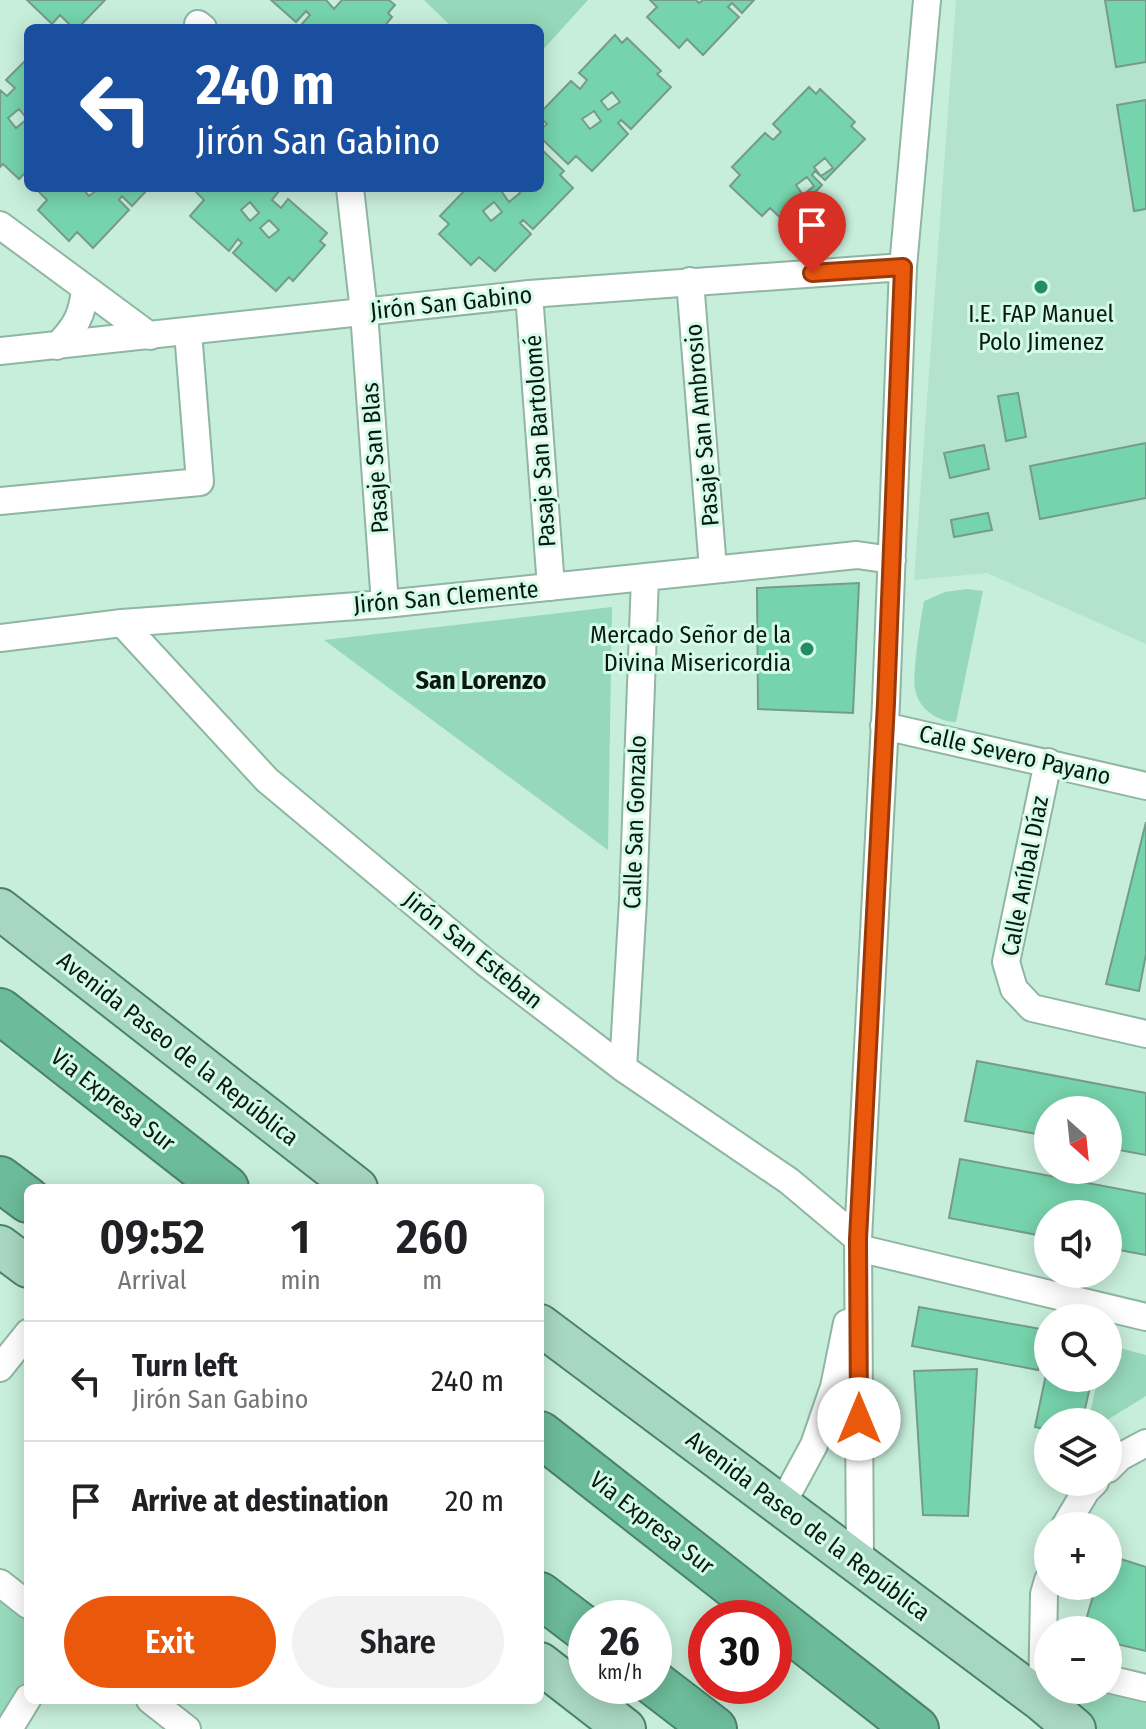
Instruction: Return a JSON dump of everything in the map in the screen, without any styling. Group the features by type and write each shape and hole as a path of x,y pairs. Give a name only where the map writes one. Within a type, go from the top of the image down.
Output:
{"highway":[{"name":"Via Expresa Sur","path":"0,1011 221,1184"},
{"path":"0,1179 24,1197"},
{"name":"Via Expresa Sur","path":"544,1437 916,1729"},
{"path":"544,1598 568,1616"},
{"path":"672,1697 714,1729"}],"main road":[{"name":"Avenida Paseo de la República","path":"3,908 352,1184"},
{"path":"0,1246 24,1264"},
{"name":"Avenida Paseo de la República","path":"544,1328 975,1651 1034,1672"},
{"path":"544,1666 625,1729"},
{"name":"Avenida Paseo de la República","path":"1060,1704 1075,1729"}],"street":[{"path":"860,1565 858,1253 903,267 927,0"},
{"name":"Pasaje San Blas","path":"350,192 364,312 385,604"},
{"path":"0,225 150,336"},
{"name":"Jirón San Gabino","path":"0,351 529,294 903,267"},
{"name":"Pasaje San Ambrosio","path":"690,281 713,569"},
{"path":"57,346 74,330 83,311 85,288"},
{"name":"Pasaje San Bartolomé","path":"529,294 551,587"},
{"path":"0,501 200,482 188,332"},
{"name":"Jirón San Clemente","path":"0,638 122,623 385,604 857,555 892,560"},
{"name":"Calle San Gonzalo","path":"623,1068 633,901 645,577"},
{"name":"Jirón San Esteban","path":"122,623 267,780 486,963 623,1068 789,1181 858,1253 1146,1317"},
{"name":"Calle Severo Payano","path":"884,726 1146,786"},
{"name":"Calle Aníbal Díaz","path":"1048,762 1006,962 1014,989 1032,1008 1146,1034"},
{"path":"781,1506 814,1445 834,1387 858,1253"},
{"path":"0,1368 24,1338"},
{"path":"1122,1456 1146,1443"},
{"path":"0,1583 24,1602"},
{"path":"1122,1682 1146,1688"},
{"path":"9,1729 24,1704"},
{"path":"155,1704 187,1729"}],"shaded area":[{"path":"424,0 588,0 544,49 544,24 449,24"},
{"name":"I.E. FAP Manuel Polo Jimenez","path":"956,0 1146,0 1146,644 987,573 914,580"},
{"path":"967,589 983,591 956,722 936,717 925,708 917,696 914,682 924,601 945,592"},
{"path":"612,607 608,850 324,640"},
{"path":"1122,1349 1146,1355 1146,1396 1122,1411 1122,1408 1091,1408 1095,1392 1122,1392"},
{"path":"0,1583 24,1602 24,1698 0,1729"},
{"path":"1122,1693 1146,1697 1146,1729 1091,1729 1070,1704 1122,1704"}],"building":[{"path":"27,0 105,0 82,24 69,24 60,15 52,24"},
{"path":"271,0 326,0 334,9 342,0 389,0 395,5 388,13 392,17 386,24 302,24 310,15 306,11 296,22"},
{"path":"650,0 696,0 699,3 703,0 754,0 742,13 732,3 728,7 739,17 703,55 687,39 679,48 647,17 657,7"},
{"path":"1105,0 1146,0 1146,62 1116,67"},
{"path":"615,35 622,43 627,38 661,71 657,74 671,87 631,129 621,120 618,123 628,134 592,171 576,156 568,164 544,141 544,127 547,124 544,109 571,81 580,89 587,80 579,73","holes":["612,92 620,102 608,110 601,101","594,111 601,121 590,129 582,119"]},
{"path":"24,62 24,115 19,109 8,118 16,128 24,121 24,174 19,179 3,164 0,167 0,90 7,96 15,88 6,80"},
{"path":"809,87 816,94 820,89 855,122 851,126 865,139 825,180 815,171 812,175 822,185 786,223 770,208 762,216 730,186 740,175 732,167 765,133 773,140 781,132 773,124","holes":["825,158 833,168 821,176 814,167","807,177 814,186 803,195 796,185"]},
{"path":"1146,100 1146,209 1134,211 1117,105"},
{"path":"544,152 564,171 560,175 573,188 533,229 523,220 520,223 531,234 495,271 479,257 471,265 439,234 449,224 440,216 463,192 502,192 509,202 520,193 544,192","holes":["494,202 502,212 491,221 483,211"]},
{"path":"39,192 86,192 89,196 94,192 145,192 132,206 122,196 119,200 129,210 93,248 77,232 69,241 38,210 47,200"},
{"path":"196,192 278,192 272,200 281,208 288,199 327,233 320,241 325,245 293,281 289,277 276,291 233,253 242,243 238,239 229,251 190,216 204,200","holes":["250,202 259,213 250,221 241,210","269,220 279,230 269,238 260,228"]},
{"path":"1018,393 1026,437 1006,441 998,396"},
{"path":"1146,443 1146,498 1040,519 1030,466"},
{"path":"984,445 989,469 950,478 944,453"},
{"path":"988,513 992,530 954,537 951,520"},
{"name":"Mercado Señor de la Divina Misericordia","path":"859,583 853,713 758,709 757,588"},
{"path":"1146,822 1146,954 1139,991 1106,984"},
{"path":"977,1061 1146,1093 1146,1155 1122,1151 1122,1096 1034,1096 1034,1133 965,1121"},
{"path":"960,1159 1034,1173 1034,1184 1093,1184 1146,1194 1146,1255 1122,1251 1122,1200 1034,1200 1034,1234 949,1218"},
{"path":"919,1307 1034,1328 1034,1369 912,1346"},
{"path":"977,1369 968,1516 923,1515 914,1371"},
{"path":"1042,1392 1089,1392 1085,1408 1039,1408"},
{"path":"1122,1559 1146,1567 1146,1651 1122,1645 1122,1616 1087,1616 1092,1600 1122,1600"}],"place":[{"name":"I.E. FAP Manuel Polo Jimenez","path":"1041,287"},
{"name":"Mercado Señor de la Divina Misericordia","path":"807,649"}],"district":[{"name":"San Lorenzo","path":"481,680"}],"route":[{"path":"812,273 903,267 886,703 858,1239 859,1419"}]}
